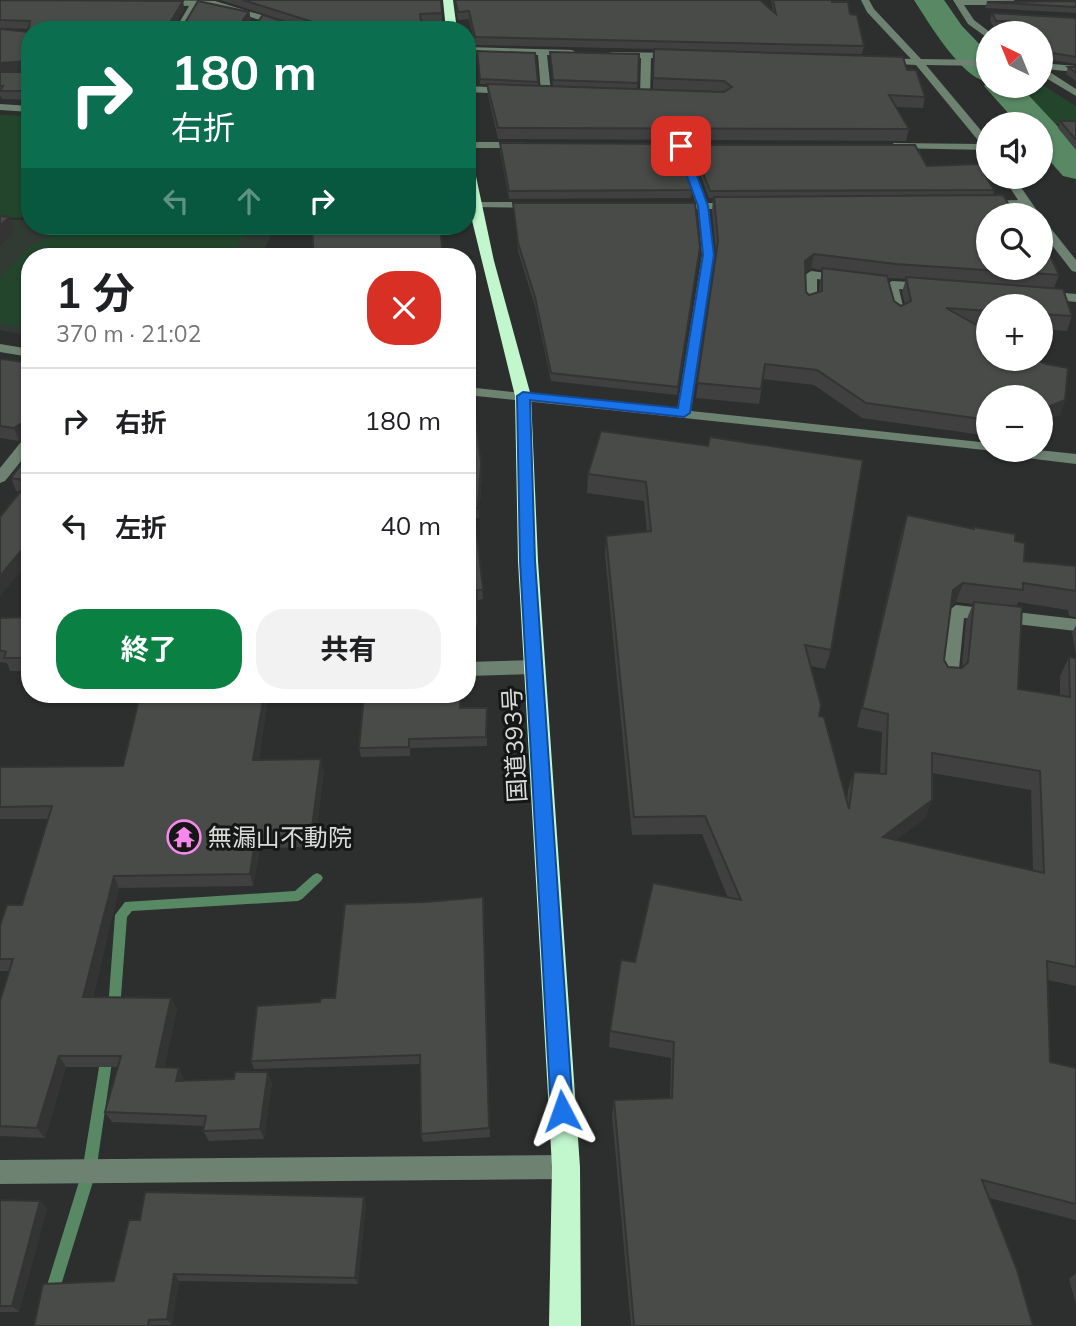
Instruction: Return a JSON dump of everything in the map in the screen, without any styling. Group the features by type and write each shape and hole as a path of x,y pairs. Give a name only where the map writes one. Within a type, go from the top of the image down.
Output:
{"highway":[{"path":"448,0 451,21"},
{"name":"国道393号","path":"476,205 486,261 523,396 528,561 566,1167 565,1326"}],"street":[{"path":"865,0 870,10 919,62 976,131"},
{"path":"958,1 1023,2"},
{"path":"958,1 976,23"},
{"path":"154,3 215,4 278,21"},
{"path":"185,21 195,4"},
{"path":"966,13 979,14"},
{"path":"258,21 262,16"},
{"path":"476,50 581,53"},
{"path":"542,52 546,92"},
{"path":"607,54 687,56"},
{"path":"645,96 646,55"},
{"path":"864,61 976,63"},
{"path":"1054,68 1076,69"},
{"path":"1054,77 1076,93"},
{"path":"476,89 520,91"},
{"path":"533,92 559,93"},
{"path":"633,95 658,96"},
{"path":"0,107 21,108"},
{"path":"476,145 534,145"},
{"path":"641,146 727,146"},
{"path":"681,146 703,206 708,255 684,413"},
{"path":"879,146 976,147"},
{"path":"476,205 543,205"},
{"path":"663,206 743,206"},
{"path":"1053,238 1076,268"},
{"path":"811,304 811,275 852,280"},
{"path":"899,315 886,284 945,288"},
{"path":"1053,296 1076,298"},
{"path":"0,348 21,352"},
{"path":"0,368 21,353"},
{"path":"476,392 976,447"},
{"path":"0,478 21,451"},
{"path":"1053,456 1076,458"},
{"path":"949,679 956,611 1076,625"},
{"path":"476,669 536,667"},
{"path":"0,1172 566,1167"}],"shaded area":[{"path":"0,220 21,220 21,235 271,235 265,248 21,248 21,334 0,330"}],"green space":[{"path":"1054,92 1076,106 1076,123 1054,124 1053,112 1042,112 1028,98 1054,98"},
{"path":"0,115 21,116 21,217 0,218"},
{"path":"55,235 245,235 236,248 30,247"},
{"path":"21,256 21,326 0,323 0,278"}],"building":[{"path":"0,0 183,1 171,21 0,20"},
{"path":"243,0 441,0 442,13 420,14 421,21 310,21"},
{"path":"455,0 760,0 776,14 773,0 832,0 848,2 850,14 857,15 864,46 476,37 476,21 471,21 469,11 458,12"},
{"path":"198,1 249,12 243,20 186,21"},
{"path":"1076,1 1076,7 987,2"},
{"path":"992,13 1076,18 1076,57 1054,53 1054,21 996,21"},
{"path":"263,15 282,21 258,21"},
{"path":"0,29 21,31 21,62 0,63"},
{"path":"654,49 903,57 907,70 916,70 925,97 889,95 909,129 498,128 487,84 724,92 732,87 724,81 653,78"},
{"path":"477,51 535,53 538,82 480,79"},
{"path":"550,52 639,54 638,83 553,80"},
{"path":"0,72 21,72 21,91 0,91 3,86 0,86"},
{"path":"1060,121 1076,121 1076,140"},
{"path":"500,143 676,144 692,190 509,191"},
{"path":"692,145 915,145 927,166 976,164 976,189 994,190 710,191"},
{"path":"1003,195 1008,203 976,203 976,269 896,264 814,254 805,261 806,292 809,295 822,291 822,268 887,276 894,301 901,306 911,301 906,277 1063,289 1072,316 1053,315 1053,294 976,294 976,310 946,308 976,325 976,371 1053,371 1053,365 1068,368 1065,400 1053,405 1053,385 976,385 976,418 866,403 817,370 765,364 761,389 697,383 718,241 714,197"},
{"path":"513,203 695,203 700,247 678,387 551,373 535,297 518,243"},
{"path":"0,216 9,217 0,226"},
{"path":"313,235 441,235 442,248 313,248"},
{"path":"1053,262 1059,275 1053,275"},
{"path":"0,360 21,362 21,424 14,428 0,426"},
{"path":"476,422 481,463 476,508"},
{"path":"601,431 708,446 710,437 863,460 831,650 805,645 821,705 819,716 824,717 849,809 854,772 886,774 888,714 862,708 907,515 974,529 1015,534 1015,541 1025,543 1024,561 1076,566 1076,591 1023,583 1023,590 963,583 953,590 944,660 948,667 962,668 968,662 974,602 1022,607 1018,689 1070,697 1069,657 1076,658 1076,967 1047,961 1050,1062 1076,1068 1076,1204 982,1180 1017,1270 1033,1326 634,1326 614,1100 672,1098 674,1042 610,1031 621,960 635,962 653,883 741,900 705,816 634,817 606,536 651,531 646,482 588,474","holes":["932,753 1040,771 1044,873 883,837 932,800"]},
{"path":"21,465 21,480 11,478"},
{"path":"21,491 21,551 0,576 0,517"},
{"path":"476,526 483,590 477,590 477,615"},
{"path":"21,617 21,658 4,658 6,652 0,650 0,618"},
{"path":"138,703 263,703 253,760 321,759 311,835 256,836 250,874 114,876 83,997 171,998 156,1067 179,1068 176,1081 234,1079 235,1072 268,1072 260,1129 203,1131 206,1116 105,1112 121,1056 59,1056 37,1128 0,1126 0,1001 13,959 0,959 0,926 7,905 22,905 52,806 0,807 0,767 123,766"},
{"path":"363,703 460,703 460,708 487,708 486,737 409,739 409,747 359,748"},
{"path":"483,897 489,1128 421,1134 420,1055 251,1061 257,1006 320,1002 321,998 335,998 345,904 426,902"},
{"path":"145,1192 364,1197 355,1278 174,1274 167,1319 149,1320 148,1326 34,1326 43,1284 114,1281 129,1220 140,1220"},
{"path":"0,1200 40,1201 12,1306 0,1306"}],"waterway":[{"path":"929,0 951,33 976,59"},
{"path":"1012,98 1026,112"},
{"path":"1053,142 1076,168"},
{"path":"114,1009 121,915 129,906 298,896 317,878"},
{"path":"51,1295 89,1172 107,1055"}],"place":[{"name":"無漏山不動院","path":"184,837"}],"route":[{"path":"562,1111 528,561 523,396 684,413 708,255 703,206 681,146"}]}
